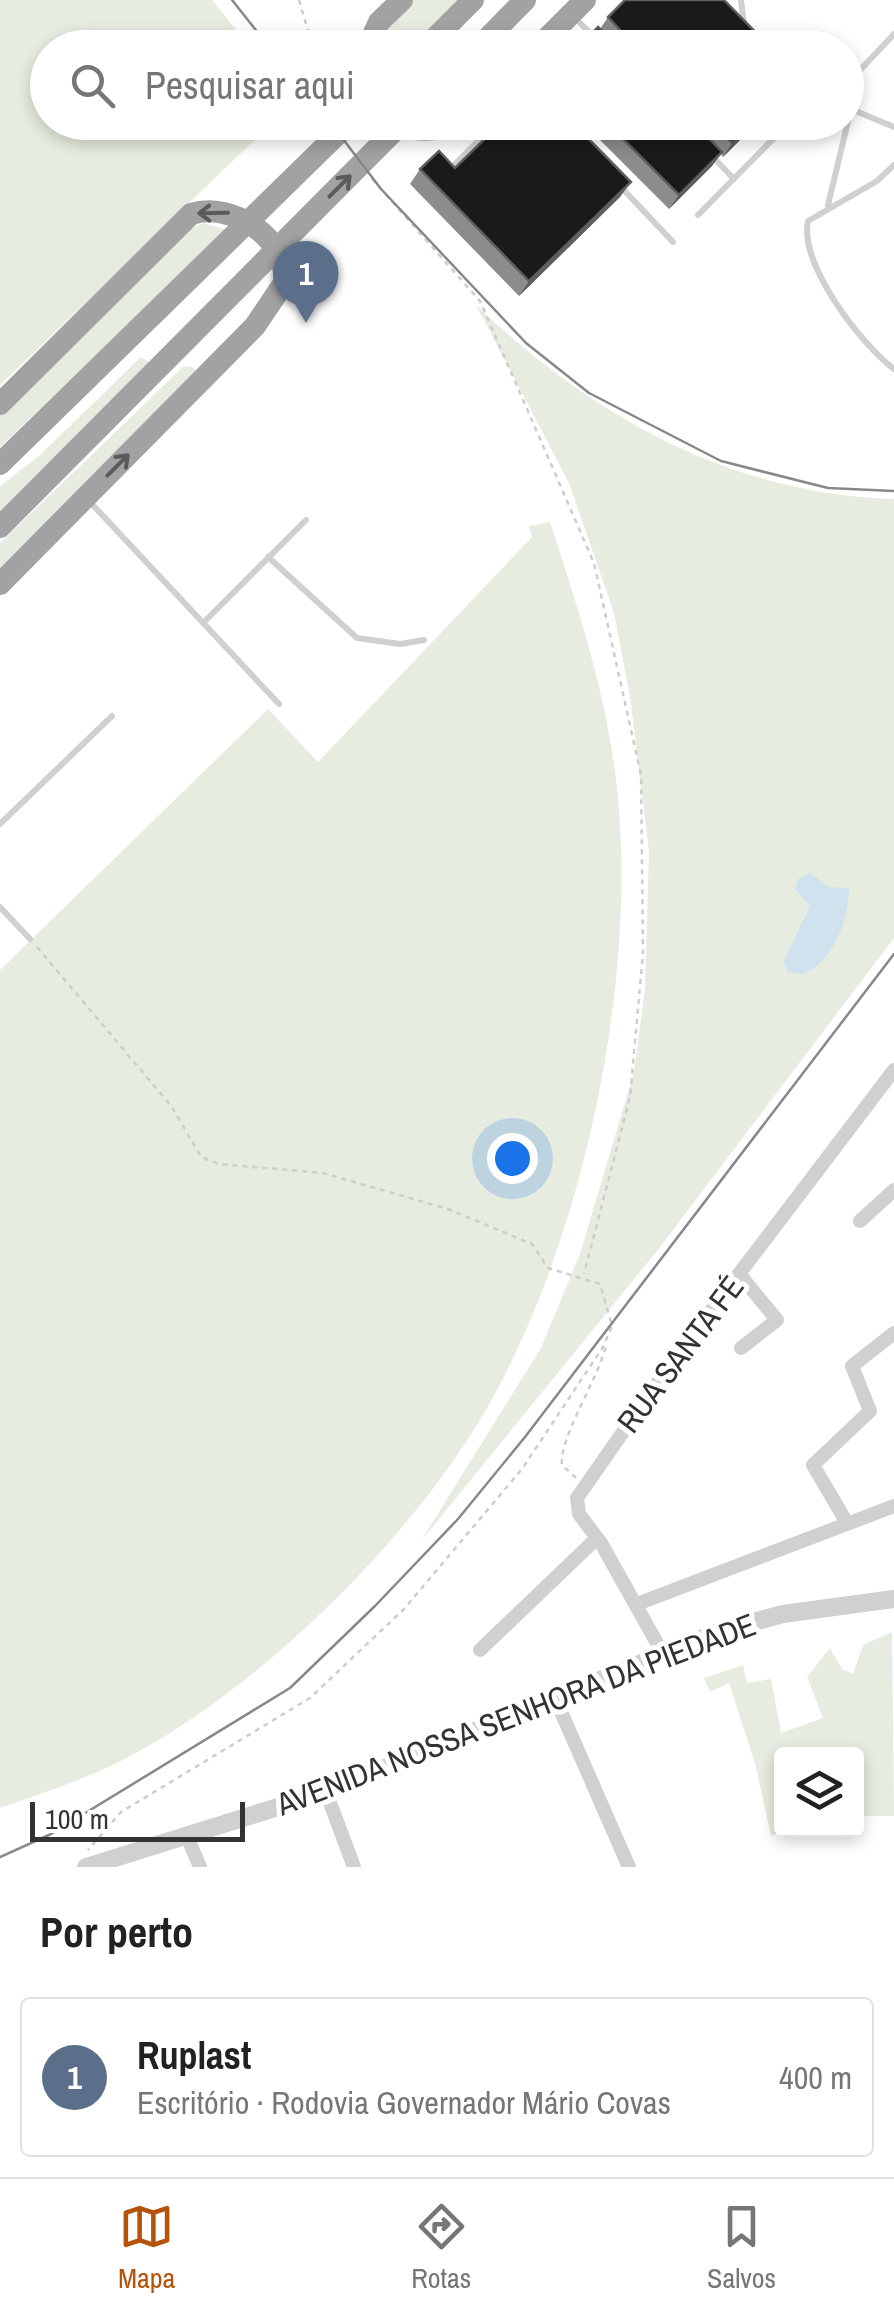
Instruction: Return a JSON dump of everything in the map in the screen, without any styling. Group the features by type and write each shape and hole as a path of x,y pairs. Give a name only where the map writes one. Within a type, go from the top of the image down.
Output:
{"highway":[{"path":"375,30 402,0"},
{"path":"443,30 472,0"},
{"path":"496,30 525,0"},
{"path":"555,30 578,7"},
{"path":"0,464 145,327 332,140"},
{"path":"0,527 385,140"},
{"path":"0,404 191,214 216,210 237,215 278,252 284,284 255,326 0,584"}],"street":[{"name":"RUA SANTA FÉ","path":"584,1485 894,1070"},
{"path":"860,1221 894,1190"},
{"path":"740,1275 777,1320 742,1348"},
{"path":"848,1523 813,1466 870,1412 867,1395 852,1373 855,1364 894,1334"},
{"path":"584,1485 575,1505 662,1652"},
{"path":"637,1604 894,1506"},
{"path":"480,1650 597,1538"},
{"name":"AVENIDA NOSSA SENHORA DA PIEDADE","path":"86,1859 326,1792 662,1652 748,1621 894,1598"},
{"path":"554,1698 629,1867"},
{"path":"326,1792 354,1867"},
{"path":"186,1834 200,1867"}],"lane":[{"path":"741,0 742,22 749,30"},
{"path":"578,7 593,30"},
{"path":"864,66 894,34"},
{"path":"864,114 894,126"},
{"path":"445,173 479,140"},
{"path":"698,215 772,140"},
{"path":"828,205 842,140"},
{"path":"706,151 734,179"},
{"path":"894,165 877,180 808,220 806,234 831,298 894,369"},
{"path":"610,176 673,242"},
{"path":"86,497 279,704"},
{"path":"203,622 306,520"},
{"path":"268,558 357,638 400,644 424,640"},
{"path":"0,824 112,716"},
{"path":"0,907 30,938"}],"path":[{"path":"299,0 308,30"},
{"path":"372,178 378,190 480,301 594,563 641,775 643,953 630,1096 584,1276"},
{"path":"30,938 172,1107 201,1157 220,1164 322,1173 448,1209 532,1244 548,1268 600,1284 611,1318 609,1332 592,1390 565,1439 561,1456 562,1465 584,1485"},
{"path":"86,1859 121,1812 310,1698 404,1610 522,1469 609,1332"}],"shaded area":[{"path":"0,0 212,0 236,30 30,30 30,140 254,140 0,385"},
{"path":"408,0 462,0 431,30 386,30"},
{"path":"204,223 227,230 0,447 0,413 191,228"},
{"path":"476,305 567,381 667,442 720,465 776,482 834,494 894,499 894,938 657,1251 421,1541 541,1348 580,1254 634,1072 645,989 649,851 630,696 614,613 569,483"},
{"path":"141,357 150,363 0,514 0,486 39,456"},
{"path":"191,366 196,371 0,571 0,543 183,367"},
{"path":"550,522 584,629 610,737 619,811 621,882 610,1031 596,1107 578,1182 528,1324 498,1388 466,1442 427,1496 333,1602 226,1694 171,1732 117,1763 0,1808 0,970 268,709 318,762 532,537 529,526"},
{"path":"892,1632 894,1816 864,1816 864,1747 774,1747 771,1836 755,1763 729,1683 710,1692 704,1678 743,1665 747,1683 771,1679 781,1733 823,1718 807,1677 830,1648 842,1669 853,1674 863,1645"}],"water":[{"path":"810,873 829,887 849,888 846,913 837,939 823,960 803,974 788,972 783,962 810,906 795,889 799,878"}],"building":[{"path":"625,0 724,0 753,30 620,30 608,17"},
{"path":"484,140 590,140 631,182 529,281 420,169 439,151 455,168"},
{"path":"624,140 710,140 722,152 679,195"}],"tram line":[{"path":"232,0 256,30"},
{"path":"344,140 381,189 526,343 589,393 721,461 828,488 894,491"},
{"path":"0,1857 51,1834 290,1688 375,1606 458,1519 525,1437 894,954"}],"place":[{"name":"Ruplast","path":"306,323"}]}
